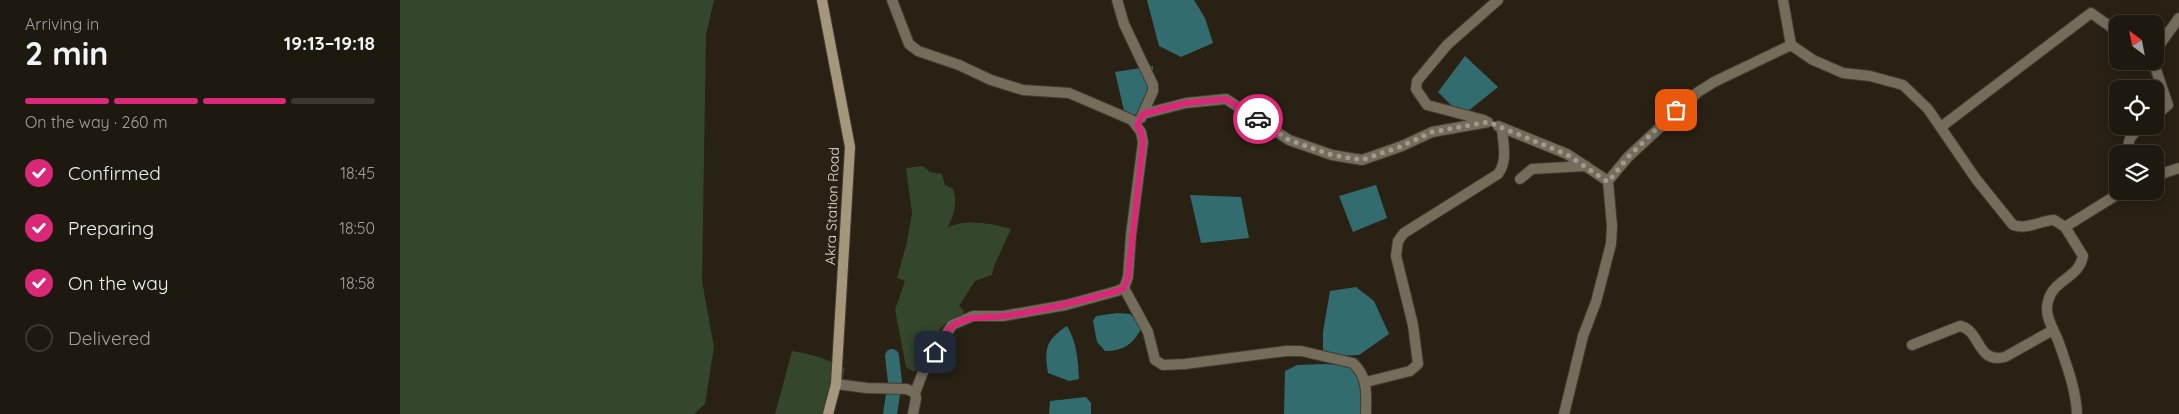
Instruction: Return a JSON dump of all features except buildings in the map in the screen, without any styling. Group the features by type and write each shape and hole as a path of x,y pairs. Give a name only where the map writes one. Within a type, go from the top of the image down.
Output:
{"main road":[{"name":"Akra Station Road","path":"822,0 850,147 836,384 828,414"}],"street":[{"path":"892,0 909,44 918,51 959,65 991,80 1023,90 1069,93 1132,120 1141,132 1143,142 1128,277 1124,288 1066,304 1003,316 973,316 952,325 911,391"},
{"path":"1117,0 1124,24 1153,85 1153,91 1137,126"},
{"path":"1498,0 1447,45 1417,81 1416,89 1427,105 1488,122 1552,146 1586,166 1608,182"},
{"path":"1783,0 1791,45 1812,60 1842,73 1870,76 1903,85 1928,109 1976,179 2013,225 2022,228 2043,221 2054,220 2065,228 2082,256 2077,270 2058,283 2050,295 2047,308 2048,318 2074,392 2077,414"},
{"path":"1941,127 2091,13 2109,26"},
{"path":"2164,39 2179,18"},
{"path":"1564,414 1583,336 1596,302 1611,244 1612,226 1608,182 1628,157 1698,92 1714,82 1791,45"},
{"path":"2164,93 2168,105 2164,108"},
{"path":"1143,114 1186,103 1226,99 1289,140 1332,155 1362,160 1402,146 1432,132 1488,122"},
{"path":"1366,382 1410,371 1418,364 1413,325 1396,256 1398,241 1404,234 1498,174 1503,167 1504,158 1502,128"},
{"path":"1520,179 1532,169 1586,166"},
{"path":"2164,173 2179,168"},
{"path":"2065,228 2110,200"},
{"path":"1124,288 1148,332 1155,360 1163,365 1286,351 1301,351 1353,363 1359,369 1366,382 1366,414"},
{"path":"1912,345 1960,326 1965,327 1987,355 1997,359 2005,357 2053,330"},
{"path":"836,384 911,391"},
{"path":"911,391 916,398 913,414"}],"green space":[{"path":"400,0 714,0 706,35 702,281 714,347 705,404 694,414 400,414"},
{"path":"923,166 930,172 942,174 945,185 953,189 954,209 952,219 947,228 962,223 970,223 1011,229 994,266 992,275 975,281 959,306 964,311 963,318 944,325 939,330 927,356 914,372 906,367 895,310 905,281 897,278 907,242 912,213 906,168"},
{"path":"792,351 819,357 845,368 834,414 775,414"}],"water":[{"path":"1147,0 1194,0 1205,18 1213,43 1181,57 1159,46"},
{"path":"1465,56 1498,87 1462,116 1438,92"},
{"path":"1153,66 1151,114 1125,115 1115,72"},
{"path":"1376,185 1387,218 1353,232 1339,196"},
{"path":"1190,195 1241,197 1249,238 1201,243"},
{"path":"1356,287 1374,301 1389,334 1359,355 1332,356 1323,350 1323,332 1330,291"},
{"path":"1117,313 1130,314 1138,322 1141,329 1126,346 1117,350 1105,351 1097,342 1093,321 1096,316"},
{"path":"1067,326 1075,345 1079,379 1069,381 1048,373 1046,357 1051,340"},
{"path":"1327,364 1355,367 1364,386 1364,414 1284,414 1285,371 1297,365"},
{"path":"1086,397 1091,403 1091,414 1049,414 1050,401"}],"waterway":[{"path":"890,414 895,382 892,356"}],"way so far":[{"path":"1258,119 1289,140 1332,155 1362,160 1402,146 1432,132 1488,122 1552,146 1608,182 1628,157 1676,110"}],"route":[{"path":"935,352 952,325 973,316 1003,316 1066,304 1124,288 1128,277 1131,235 1143,142 1141,132 1137,126 1143,114 1186,103 1226,99 1258,119"}]}
